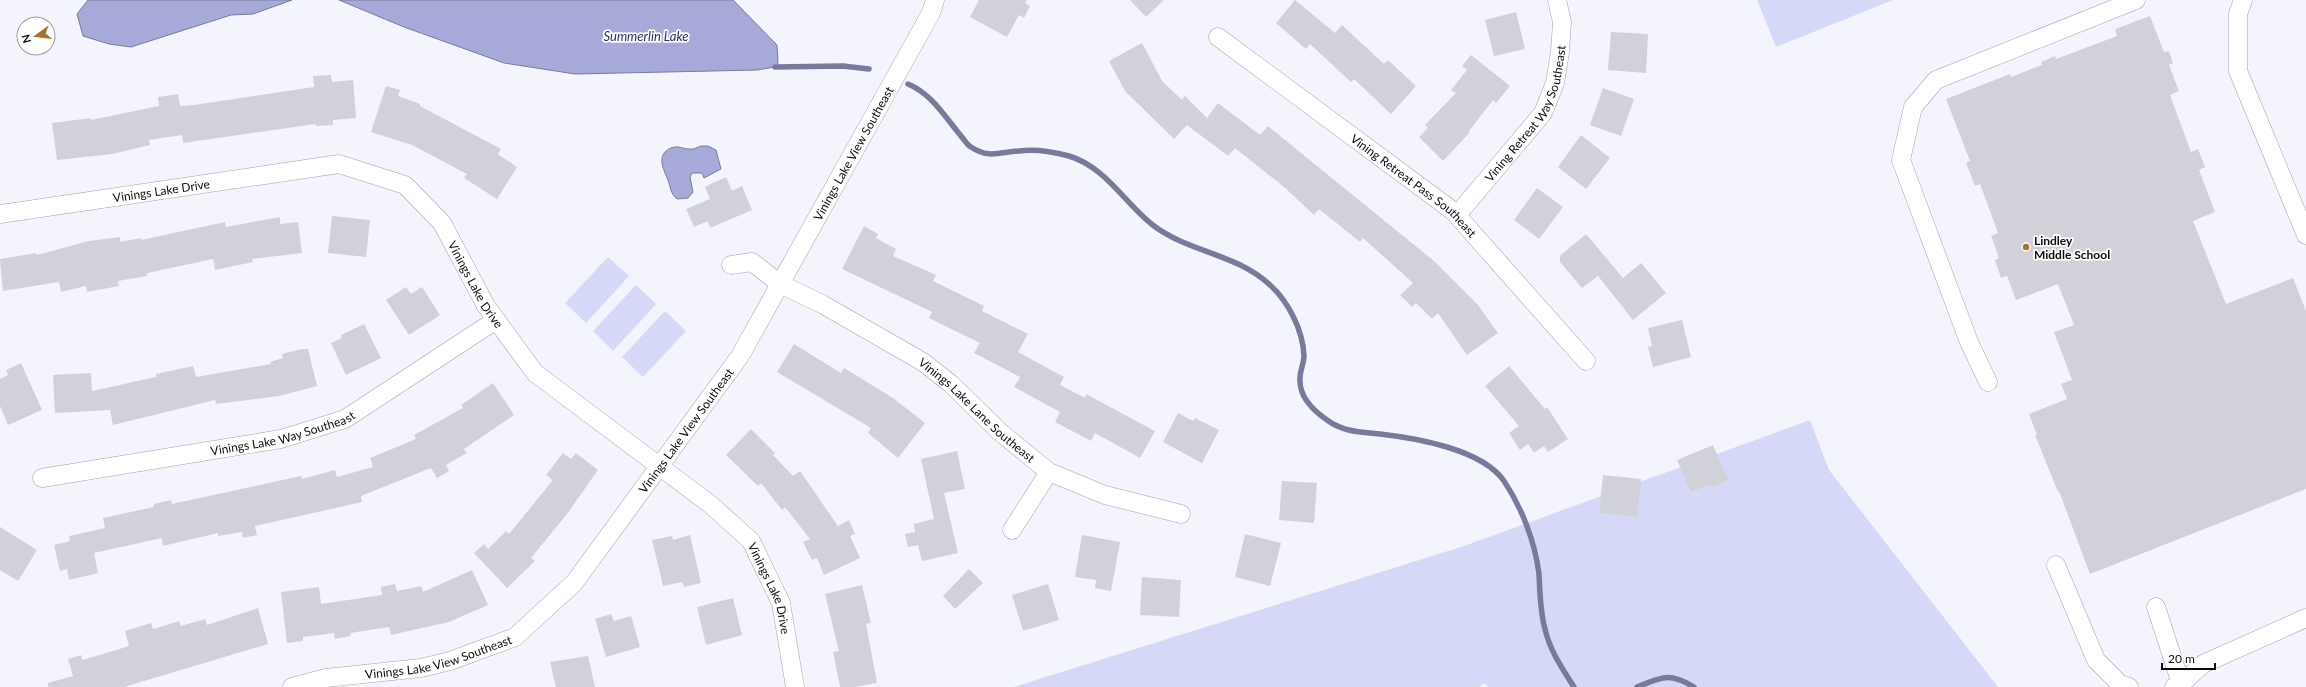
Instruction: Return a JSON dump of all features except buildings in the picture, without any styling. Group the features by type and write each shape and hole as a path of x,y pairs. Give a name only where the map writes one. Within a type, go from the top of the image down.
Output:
{"street":[{"name":"Vinings Lake View Southeast","path":"292,687 326,678 421,668 450,661 515,637 574,583 740,356 931,13 935,0"},
{"name":"Vining Retreat Way Southeast","path":"1457,215 1543,113 1555,83 1560,52 1562,22 1557,0"},
{"path":"1988,382 1969,342 1900,160 1913,107 1936,80 2136,0"},
{"path":"2243,0 2238,14 2238,71 2306,235"},
{"name":"Vining Retreat Pass Southeast","path":"1218,38 1457,215 1586,361"},
{"name":"Vinings Lake Drive","path":"0,214 339,164 404,185 442,223 486,306 535,374 711,505 751,541 782,603 795,687"},
{"name":"Vinings Lake Lane Southeast","path":"732,265 752,262 780,284 822,304 924,362 951,384 1000,432 1049,472 1105,495 1181,514"},
{"name":"Vinings Lake Way Southeast","path":"42,478 281,439 314,430 345,419 496,320"},
{"path":"1012,530 1049,472"},
{"path":"2056,565 2096,660 2120,684 2129,687"},
{"path":"2156,607 2177,685 2202,664 2306,618"}],"shaded area":[{"path":"1757,0 1893,0 1776,47"},
{"path":"608,257 629,276 586,323 565,303"},
{"path":"636,285 656,304 613,351 593,331"},
{"path":"665,311 686,331 643,377 622,357"},
{"path":"1810,420 1829,470 1998,687 1489,687 1484,683 1479,687 1014,687 1464,546"}],"water":[{"path":"88,0 292,0 253,14 231,15 131,47 109,44 83,36 77,14"},
{"name":"Summerlin Lake","path":"339,0 733,0 777,45 778,63 775,67 757,70 575,74 504,63 404,27"},
{"path":"701,146 708,146 716,150 721,169 704,178 702,173 692,173 690,177 693,192 688,198 677,199 672,192 663,167 663,155 666,151 674,147 694,149"}],"waterway":[{"path":"775,67 843,66 869,69"},
{"path":"908,84 917,88 931,100 967,143 977,151 989,154 1025,150 1044,151 1069,156 1082,161 1105,177 1154,226 1182,242 1243,266 1270,285 1283,299 1298,326 1301,336 1304,356 1300,378 1302,393 1309,404 1333,424 1352,431 1394,436 1429,442 1447,447 1464,453 1494,470 1511,491 1527,526 1537,562 1541,609 1547,637 1557,659 1574,687"},
{"path":"1637,687 1666,678 1678,679 1694,687"}],"place":[{"name":"Lindley Middle School","path":"2026,247"}]}
